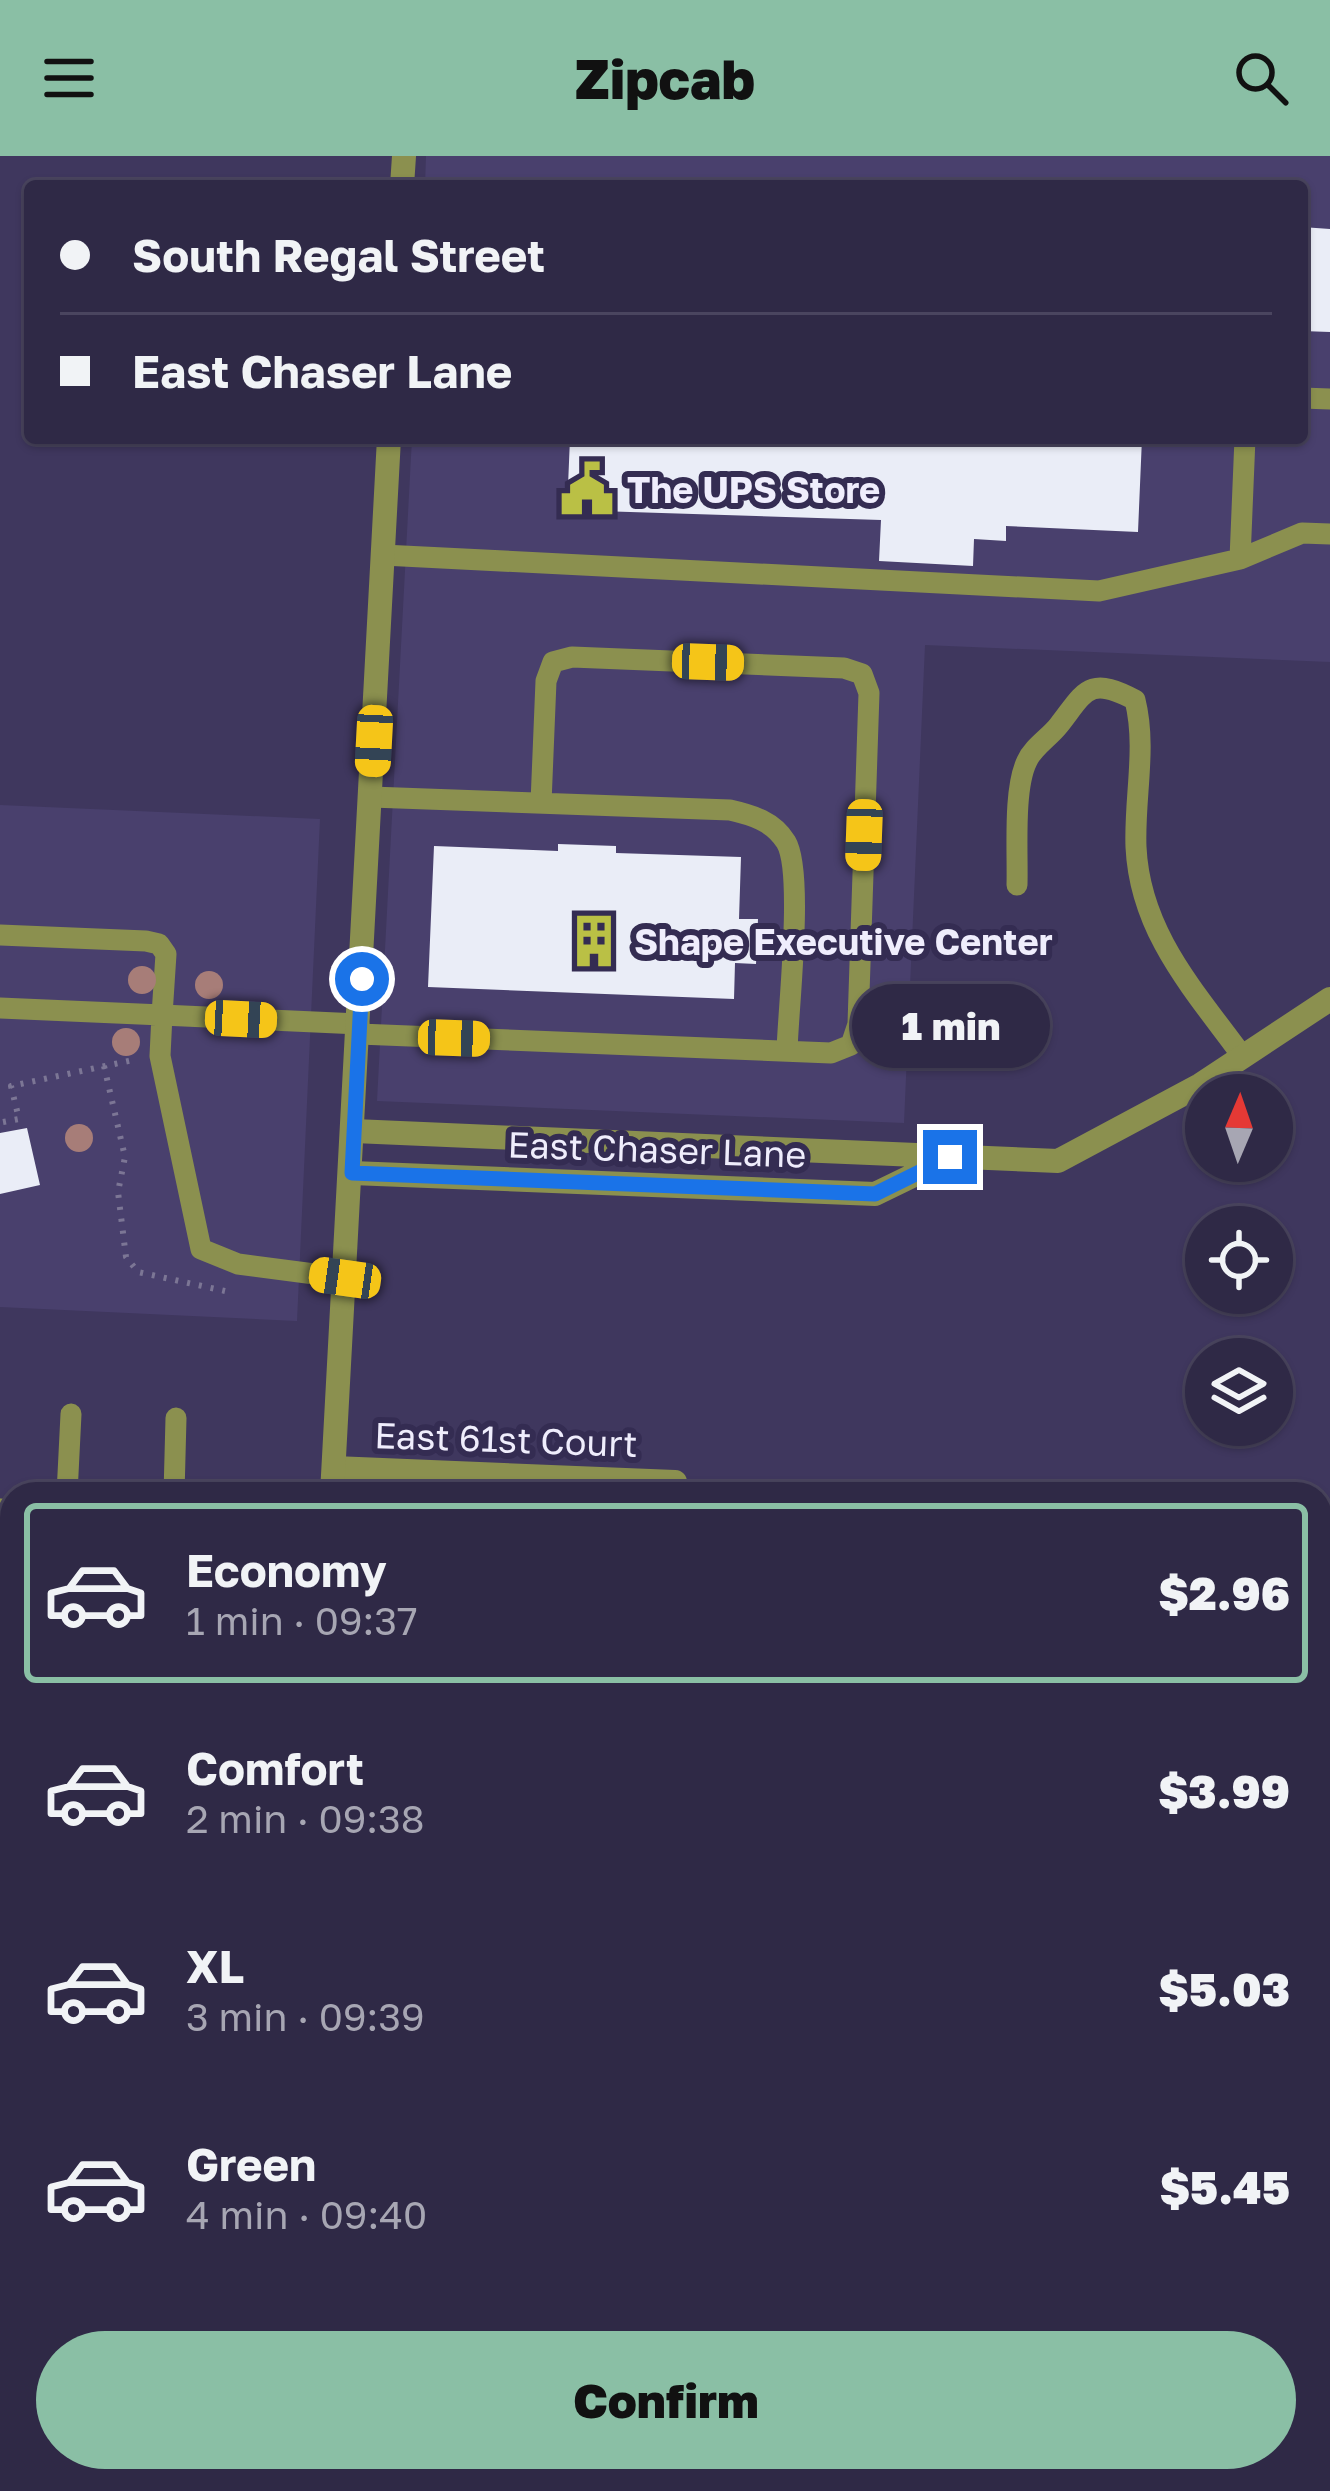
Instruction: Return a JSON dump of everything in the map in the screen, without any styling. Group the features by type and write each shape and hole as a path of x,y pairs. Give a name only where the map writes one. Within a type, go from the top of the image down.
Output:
{"street":[{"path":"333,1481 389,444"},
{"name":"East Chaser Lane","path":"354,1131 1058,1160 1244,1057 1330,999"},
{"name":"East Chaser Lane","path":"352,1173 875,1194 950,1157"},
{"name":"East 61st Court","path":"333,1481 675,1482"}],"lane":[{"path":"1240,559 1245,444"},
{"path":"383,555 1099,591 1240,559 1302,533 1330,534"},
{"path":"0,1008 831,1053 851,1045 858,1024 869,693 862,674 844,668 640,659 572,657 553,662 546,681 541,803"},
{"path":"1017,885 1027,759 1061,723 1073,700 1090,690 1118,690 1136,700 1141,721 1136,847 1143,901 1160,944 1244,1057"},
{"path":"371,797 730,811 758,816 786,843 794,873 787,1051"},
{"path":"0,935 159,944 166,954 160,1056 201,1249 238,1264 345,1278"},
{"path":"67,1482 70,1414"},
{"path":"174,1482 176,1418"}],"path":[{"path":"3,1122 19,1119 11,1085 136,1059"},
{"path":"104,1066 125,1156 118,1192 126,1257 138,1272 233,1292"}],"shaded area":[{"path":"426,156 1330,156 1330,662 925,645 904,1123 377,1101 412,444 1308,444 1308,180 425,180"},
{"path":"0,805 320,819 297,1321 0,1307"}],"building":[{"path":"1308,227 1330,229 1330,332 1308,331"},
{"path":"570,444 1142,444 1138,532 1006,526 1006,541 974,539 973,566 879,561 881,520 567,510"},
{"name":"Shape Executive Center","path":"558,844 616,846 616,853 741,857 739,919 758,919 756,964 735,963 734,999 428,987 434,846 558,851"},
{"path":"27,1128 40,1185 0,1194 0,1133"}],"place":[{"name":"The UPS Store","path":"587,489"},
{"name":"Shape Executive Center","path":"594,941"}],"route":[{"path":"362,979 352,1173 875,1194 950,1157"}]}
